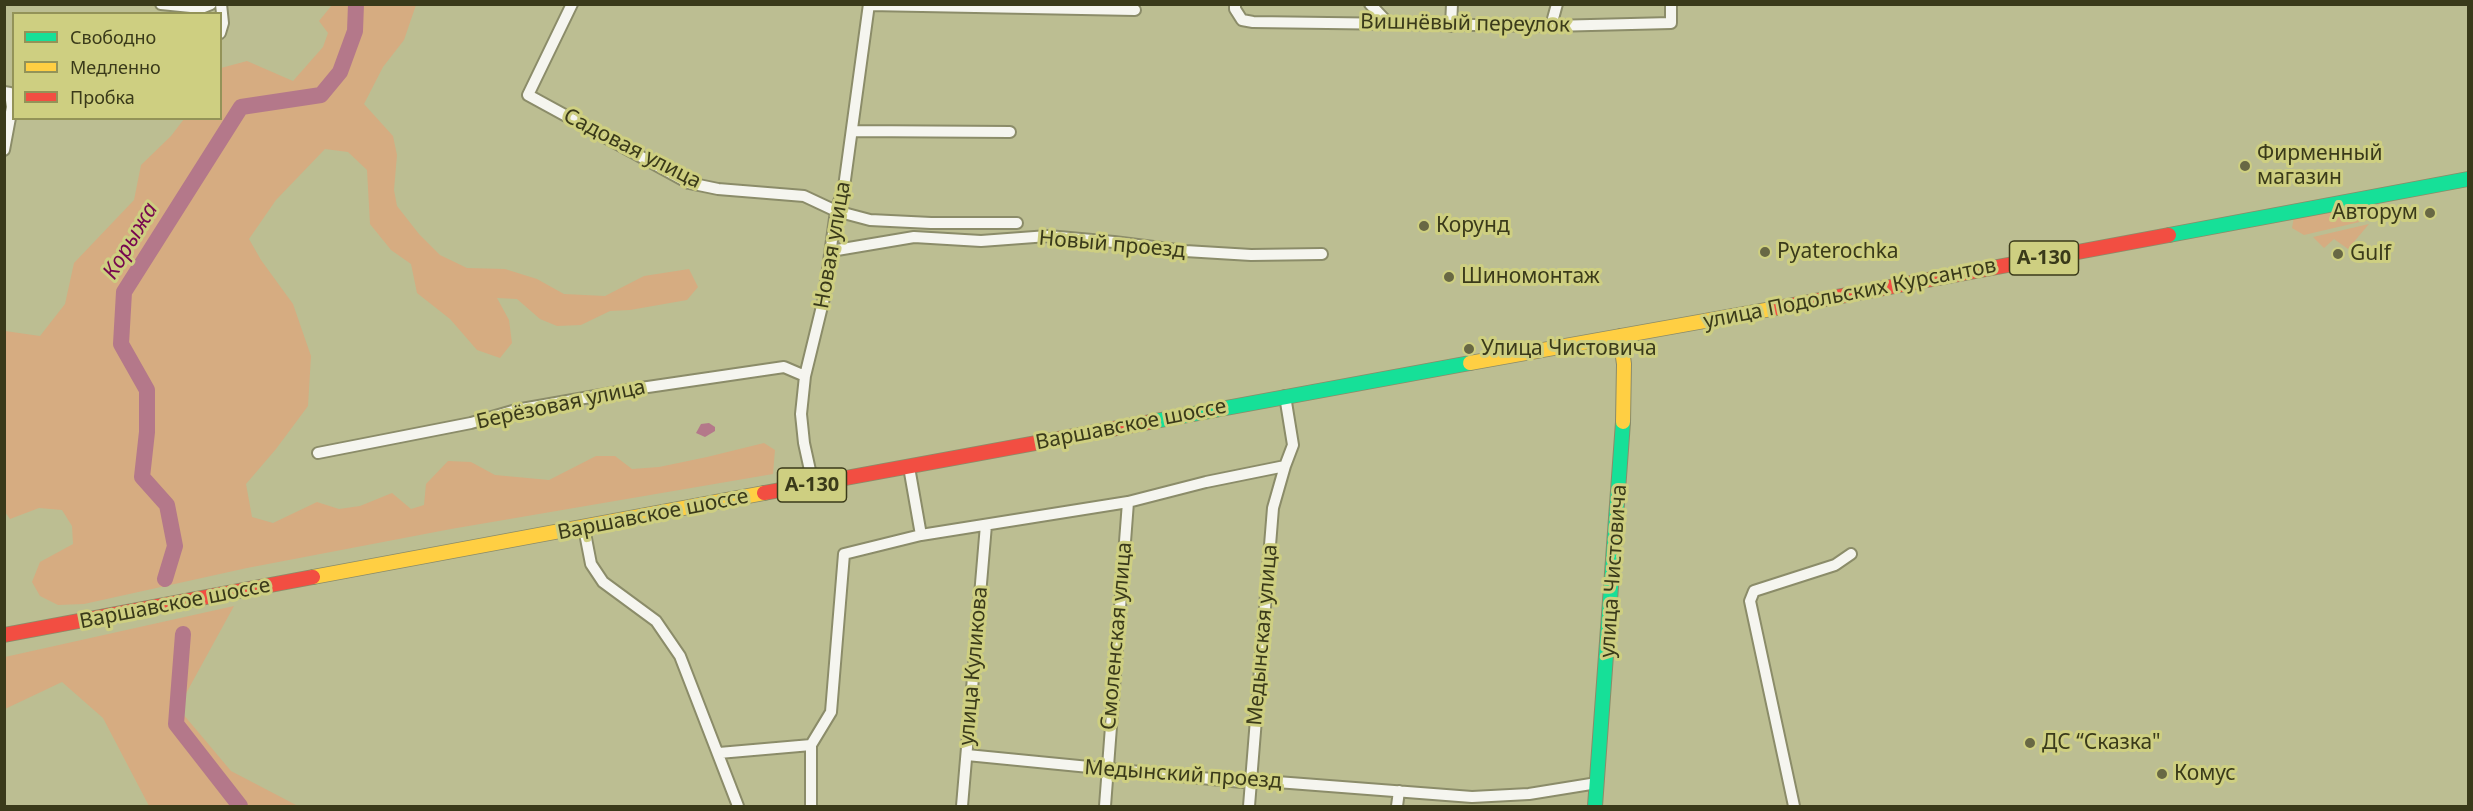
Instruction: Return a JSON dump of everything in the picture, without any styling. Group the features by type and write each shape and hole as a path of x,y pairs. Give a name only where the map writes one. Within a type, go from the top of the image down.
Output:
{"main road":[{"name":"улица Подольских Курсантов","path":"1620,336 2469,179"},
{"name":"Варшавское шоссе","path":"4,635 1285,396 1620,336"},
{"name":"улица Чистовича","path":"1594,807 1623,444 1624,364 1620,336"}],"street":[{"path":"161,4 201,8 211,4"},
{"name":"Садовая улица","path":"572,4 528,95 697,185 718,189 797,195 817,200 836,211"},
{"name":"Вишнёвый переулок","path":"1235,4 1235,9 1242,20 1253,22 1451,26 1671,23 1671,4"},
{"path":"1370,4 1389,24"},
{"path":"1451,26 1452,4"},
{"path":"1551,26 1557,4"},
{"path":"869,5 1135,10"},
{"name":"Новая улица","path":"813,484 804,443 801,414 805,376 824,298 836,211 844,187 869,5"},
{"path":"4,92 10,93 12,106 4,150"},
{"path":"852,131 1010,132"},
{"path":"836,211 870,220 1017,224"},
{"name":"Новый проезд","path":"831,250 914,237 981,241 1048,236 1185,251 1251,255 1322,254"},
{"name":"Берёзовая улица","path":"318,453 471,423 516,410 640,388 784,367 805,376"},
{"name":"Медынская улица","path":"1249,807 1273,508 1293,445 1285,396"},
{"path":"811,807 811,746 831,712 844,554 921,535 1128,502 1206,482 1285,466"},
{"path":"909,467 921,535"},
{"name":"Смоленская улица","path":"1105,807 1128,502"},
{"name":"улица Куликова","path":"962,807 986,525"},
{"path":"584,528 591,564 603,582 656,621 680,656 738,807"},
{"path":"1794,807 1750,602 1754,591 1836,565 1851,554"},
{"path":"719,753 811,746"},
{"name":"Медынский проезд","path":"967,755 1242,782 1251,780 1472,797 1529,794 1597,783"},
{"path":"1397,807 1399,791"}],"shaded area":[{"path":"332,5 416,5 404,40 383,67 364,104 393,136 397,155 394,190 397,206 419,234 440,255 467,268 505,269 537,279 564,294 605,296 644,276 689,269 698,287 687,300 630,310 610,311 581,325 557,326 540,319 517,299 497,298 509,320 512,343 500,358 477,350 450,319 417,293 411,264 391,250 370,224 367,170 348,152 325,149 276,200 249,239 261,260 293,304 311,356 308,406 246,484 252,517 273,523 317,502 339,509 360,506 392,493 411,509 424,505 426,484 448,461 471,462 495,475 549,480 596,456 615,456 632,469 659,467 764,443 775,450 773,474 451,529 247,568 84,604 58,605 40,596 32,582 40,562 73,544 72,526 62,510 39,508 10,519 5,512 5,331 40,336 65,304 74,263 134,200 141,165 171,136 183,120 222,120 222,68 247,61 293,81 323,47 328,33 319,21"},
{"path":"2370,206 2373,214 2368,220 2304,235 2292,228 2294,217"},
{"path":"2369,224 2348,249 2334,239 2324,248 2313,237"},
{"path":"709,423 715,427 715,431 705,437 696,433 701,424"},
{"path":"234,606 178,708 231,771 298,806 149,806 103,718 62,682 5,709 5,657"}],"waterway":[{"name":"Корыжа","path":"165,579 175,546 167,505 142,477 147,432 147,390 121,344 124,292 241,107 321,95 340,72 355,31 356,4"},
{"name":"Корыжа","path":"183,634 176,724 240,806"}],"traffic: fast":[{"path":"2169,235 2468,179"},
{"path":"1150,422 1470,363"},
{"path":"1595,806 1623,422"}],"traffic: slow":[{"path":"1470,363 1777,308"},
{"path":"1620,336 1624,364 1623,422"},
{"path":"313,577 764,493"}],"traffic: jam":[{"path":"1777,308 2169,235"},
{"path":"764,493 1150,422"},
{"path":"4,635 313,577"}],"place":[{"name":"Фирменный магазин","path":"2245,166"},
{"name":"Авторум","path":"2430,213"},
{"name":"Корунд","path":"1424,226"},
{"name":"Pyaterochka","path":"1765,252"},
{"name":"Gulf","path":"2338,254"},
{"name":"Шиномонтаж","path":"1449,277"},
{"name":"Улица Чистовича","path":"1469,349"},
{"name":"ДС “Сказка\"","path":"2030,743"},
{"name":"Комус","path":"2162,774"}]}
